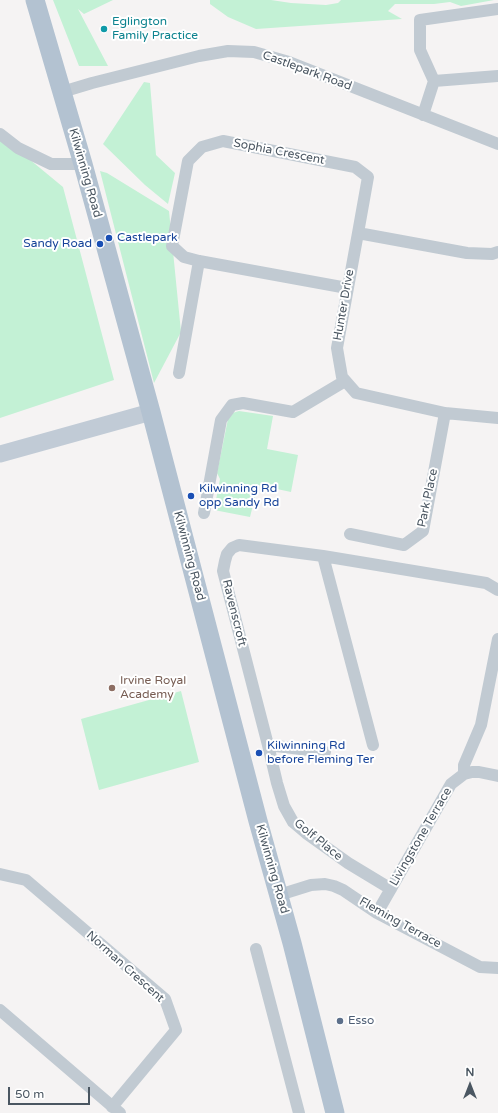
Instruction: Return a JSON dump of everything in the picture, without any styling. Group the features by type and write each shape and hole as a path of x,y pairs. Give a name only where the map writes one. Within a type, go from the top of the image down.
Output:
{"main road":[{"name":"Kilwinning Road","path":"35,0 151,412 335,1113"},
{"path":"0,454 151,412"}],"street":[{"path":"423,115 434,81 420,50 420,20 498,9"},
{"name":"Castlepark Road","path":"62,92 199,56 228,51 254,52 288,62 498,144"},
{"path":"434,81 498,76"},
{"path":"0,134 18,148 52,164 82,164"},
{"name":"Sophia Crescent","path":"348,288 184,257 172,246 188,161 202,148 223,141 355,166 368,177 358,233"},
{"path":"358,233 468,253 492,254 498,252"},
{"name":"Hunter Drive","path":"345,381 342,378 337,348 358,233"},
{"path":"179,373 199,261"},
{"path":"204,513 221,420 232,405 243,403 293,412 345,381 356,393 445,413 498,418"},
{"name":"Park Place","path":"350,534 404,545 423,531 445,413"},
{"name":"Ravenscroft","path":"268,746 224,571 224,561 232,548 239,545 323,556 486,583 498,590"},
{"path":"323,556 372,745"},
{"path":"498,639 481,725 464,765 464,774 479,772 498,776"},
{"path":"268,746 325,752"},
{"name":"Golf Place","path":"268,746 276,783 288,814 293,822 348,863 390,889"},
{"name":"Livingstone Terrace","path":"377,913 451,784 464,774"},
{"name":"Norman Crescent","path":"0,874 26,880 165,999 176,1030 116,1110"},
{"name":"Fleming Terrace","path":"279,895 311,885 325,884 334,886 377,913 480,967 498,968"},
{"path":"256,949 299,1113"},
{"path":"0,1010 116,1110"}],"green space":[{"path":"53,0 113,0 84,14 78,9 108,66 79,66"},
{"path":"210,0 271,0 326,5 338,3 341,0 494,0 461,6 450,2 434,4 395,4 388,11 402,19 256,29 228,17 210,4"},
{"path":"144,82 150,83 156,155 175,173 168,204 145,185 103,144"},
{"path":"0,135 63,187 114,380 0,418"},
{"path":"100,171 107,173 169,211 181,332 154,383"},
{"path":"239,411 273,416 267,449 298,455 291,492 258,485 250,517 214,510 220,479 217,473 229,414"},
{"path":"181,691 199,762 99,790 81,719"}],"place":[{"name":"Eglington Family Practice","path":"104,29"},
{"name":"Castlepark","path":"109,238"},
{"name":"Sandy Road","path":"100,244"},
{"name":"Kilwinning Rd opp Sandy Rd","path":"191,496"},
{"name":"Irvine Royal Academy","path":"112,688"},
{"name":"Kilwinning Rd before Fleming Ter","path":"259,753"},
{"name":"Esso","path":"340,1021"}]}
